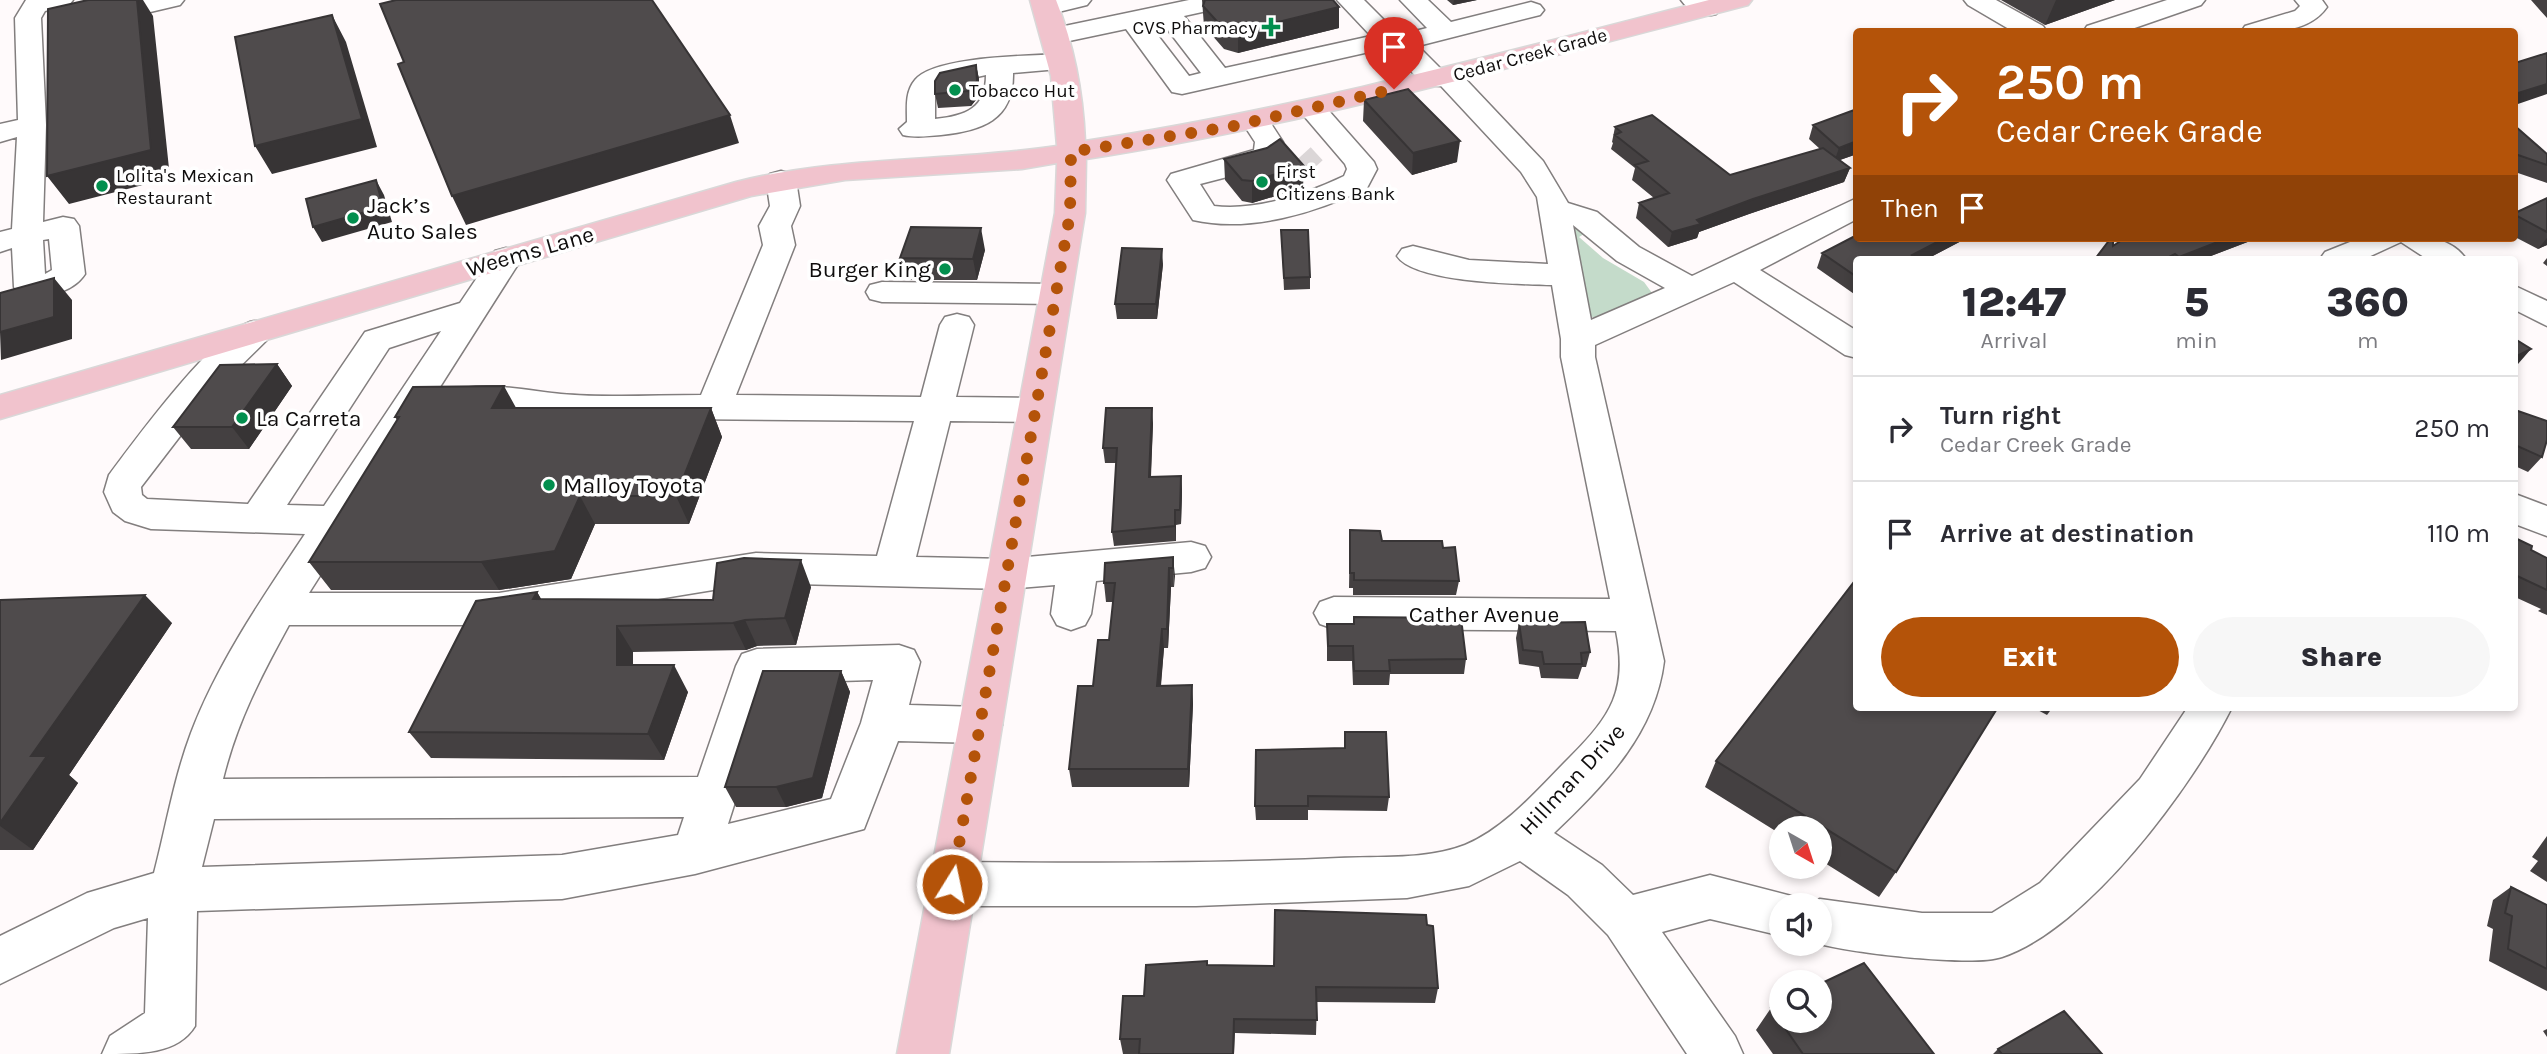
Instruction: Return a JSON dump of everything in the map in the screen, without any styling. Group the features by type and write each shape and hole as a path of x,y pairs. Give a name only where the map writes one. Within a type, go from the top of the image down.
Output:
{"main road":[{"name":"Cedar Creek Grade","path":"1071,152 1256,122 1441,77 1700,4 1740,0"},
{"path":"923,1054 1070,214 1071,152 1060,62 1045,4"},
{"name":"Weems Lane","path":"0,407 781,180 845,171 933,166 1071,152"}],"street":[{"path":"13,239 32,125 28,18 35,5 60,0"},
{"path":"29,32 171,0"},
{"path":"1045,4 1078,0"},
{"path":"1055,36 1234,0"},
{"name":"Hillman Drive","path":"952,884 1257,884 1439,873 1479,860 1521,836 1585,772 1630,717 1641,690 1643,661 1578,357 1578,339 1564,275 1556,209 1546,186 1533,167 1441,77 1393,41 1350,0"},
{"path":"1413,0 1446,31"},
{"path":"1977,0 2027,28"},
{"path":"2108,28 2192,0"},
{"path":"2266,28 2304,16 2314,7 2308,0"},
{"path":"1132,19 1182,86 1446,31 1531,10"},
{"path":"1167,12 1219,78"},
{"path":"933,166 921,93 924,84 940,75 986,64 999,68 1060,62"},
{"path":"925,128 973,121 993,107 1000,90 999,68"},
{"path":"1256,122 1269,142 1268,154 1256,161 1182,180 1204,213 1213,216 1305,202 1350,186 1360,177 1362,169 1312,109"},
{"path":"0,133 32,125"},
{"path":"1305,202 1323,189 1322,181 1312,170"},
{"path":"713,407 779,245 775,226 785,206 781,180"},
{"path":"1556,209 1586,219 1643,264 1691,289"},
{"path":"1578,339 1736,269 1853,209"},
{"path":"2343,256 2378,242"},
{"path":"2421,242 2445,256"},
{"path":"1413,256 1456,268 1564,275"},
{"path":"128,1054 170,1026 173,889 218,716 277,609 506,258"},
{"path":"1736,269 1853,344"},
{"path":"882,292 1055,294"},
{"path":"2518,298 2547,315"},
{"path":"259,518 377,340 472,310"},
{"path":"893,571 957,325"},
{"path":"259,331 222,359 198,385 122,485 122,497 132,509 150,515 334,521"},
{"path":"413,401 485,399 562,406 934,407 1034,410"},
{"path":"2518,509 2547,522"},
{"path":"277,609 499,609 595,596 694,576 756,568 1006,574 1191,557"},
{"path":"1071,614 1078,567"},
{"name":"Cather Avenue","path":"1334,613 1634,615"},
{"path":"0,961 104,909 173,889 530,880 602,871 695,853 848,815 883,723 899,662 757,666 695,853"},
{"path":"1832,924 1922,936 1998,936 2057,899 2120,832 2156,793 2208,711"},
{"path":"883,723 980,725"},
{"path":"197,799 714,797"},
{"path":"1521,836 1585,880 1625,919 1717,1054"},
{"path":"1625,919 1710,897 1769,911"}],"green space":[{"path":"1575,226 1584,234 1579,237 1603,258 1644,282 1652,293 1657,293 1599,319 1586,315 1570,228"}],"building":[{"path":"88,0 137,0 151,150 47,176 48,9"},
{"path":"396,0 652,0 730,115 452,196 398,64 404,62 380,4"},
{"path":"1205,0 1333,0 1339,7 1238,32 1223,28 1203,6"},
{"path":"332,15 362,119 255,146 235,37"},
{"path":"2547,53 2547,84 2518,93 2518,62"},
{"path":"976,65 977,81 968,91 935,94 935,81 940,73"},
{"path":"1408,89 1460,141 1413,153 1364,100"},
{"path":"1853,110 1853,143 1839,148 1813,125"},
{"path":"1652,115 1730,175 1823,148 1850,168 1753,199 1697,220 1701,224 1672,232 1639,203 1669,193 1635,165 1648,161 1615,135 1621,132 1615,127"},
{"path":"2518,129 2547,154 2547,165 2518,155"},
{"path":"1280,139 1304,166 1252,181 1242,180 1224,159 1267,148"},
{"path":"376,180 383,207 313,227 306,199"},
{"path":"2547,198 2547,232 2518,217 2518,212"},
{"path":"911,227 981,228 973,259 900,258"},
{"path":"1281,230 1308,230 1310,277 1284,278"},
{"path":"1853,237 1853,242 1937,242 1914,256 1853,256 1853,274 1822,253"},
{"path":"2108,242 2113,242 2113,246 2119,242 2218,242 2182,256 2097,256"},
{"path":"1122,248 1162,249 1156,304 1115,304"},
{"path":"54,278 54,317 0,332 0,293"},
{"path":"2518,341 2531,349 2518,356"},
{"path":"277,364 232,427 173,427 220,365"},
{"name":"Malloy Toyota","path":"504,386 492,408 711,408 676,496 580,496 555,551 481,562 309,562 399,417 395,417 413,387"},
{"path":"1106,408 1152,408 1149,477 1181,476 1180,510 1175,510 1175,526 1112,532 1117,448 1103,448"},
{"path":"2518,411 2547,421 2547,440 2542,457 2518,446"},
{"path":"1350,530 1380,531 1382,541 1442,541 1443,548 1455,547 1459,581 1354,580 1354,573 1350,573"},
{"path":"2518,539 2547,558 2547,590 2518,576"},
{"path":"1173,557 1173,568 1169,568 1167,629 1162,629 1157,686 1192,685 1188,769 1069,769 1078,686 1093,686 1098,640 1109,640 1115,583 1104,583 1105,563"},
{"path":"744,558 801,560 785,618 733,623 617,626 617,665 674,665 648,734 409,732 476,601 537,592 533,599 713,600 717,563"},
{"path":"1853,583 1853,711 1996,711 1896,872 1832,833 1832,816 1805,816 1716,761"},
{"path":"145,595 31,756 47,756 0,823 0,600"},
{"path":"1354,617 1461,618 1466,659 1389,660 1390,671 1354,671 1353,646 1328,646 1327,624 1354,624"},
{"path":"1585,622 1590,652 1581,653 1582,664 1544,664 1542,652 1523,650 1519,623"},
{"path":"763,671 841,671 813,778 776,787 725,787"},
{"path":"1345,732 1386,732 1389,797 1308,796 1308,806 1255,806 1256,750 1345,748"},
{"path":"2511,887 2547,905 2547,969 2508,949 2512,916 2505,913"},
{"path":"1275,910 1426,915 1427,925 1433,926 1438,988 1316,987 1317,1020 1234,1019 1233,1054 1139,1054 1140,1039 1120,1039 1123,996 1144,996 1146,965 1207,961 1207,965 1274,966"},
{"path":"1864,963 1934,1054 1803,1054 1788,1033 1832,1033 1832,978"},
{"path":"2064,1011 2102,1054 2002,1054 1998,1049"}],"tunnel":[{"path":"1300,157 1312,170"}],"place":[{"name":"CVS Pharmacy","path":"1271,27"},
{"name":"Tobacco Hut","path":"955,90"},
{"name":"First Citizens Bank","path":"1262,182"},
{"name":"Lolita's Mexican Restaurant","path":"102,186"},
{"name":"Jack’s Auto Sales","path":"353,218"},
{"name":"Burger King","path":"945,269"},
{"name":"La Carreta","path":"242,418"},
{"name":"Malloy Toyota","path":"549,485"}],"route":[{"path":"952,884 1070,214 1073,179 1071,152 1131,145 1229,127 1394,89"}]}
